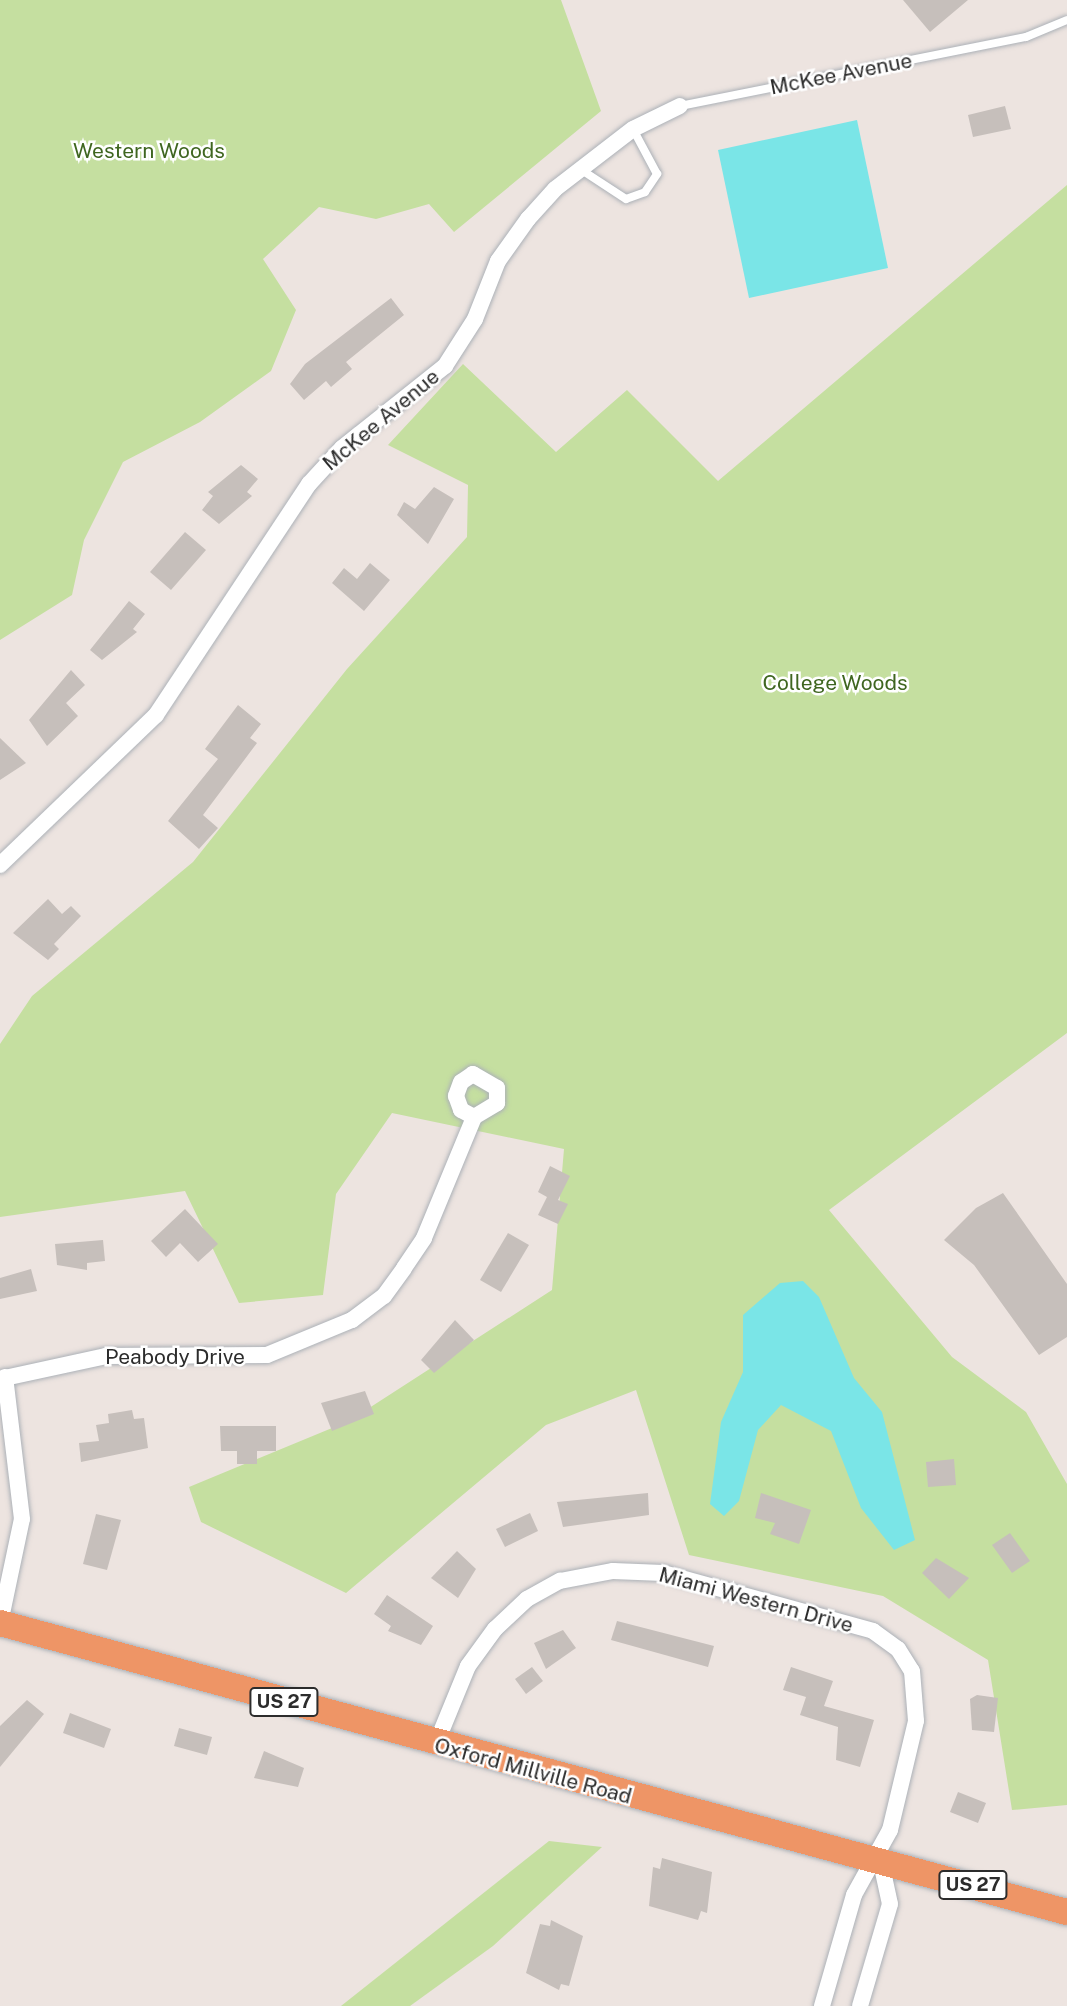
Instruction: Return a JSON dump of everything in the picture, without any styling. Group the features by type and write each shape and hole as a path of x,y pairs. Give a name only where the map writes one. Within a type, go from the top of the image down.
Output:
{"highway":[{"name":"Oxford Millville Road","path":"0,1623 436,1745 880,1858 1067,1912"}],"street":[{"name":"McKee Avenue","path":"0,865 156,715 309,484 342,448 445,366 475,319 498,261 528,219 580,169 633,129 680,106"},
{"name":"Peabody Drive","path":"2,1378 106,1356 267,1355 352,1320 384,1296 424,1238 474,1117"},
{"path":"0,1623 22,1519 2,1378"},
{"name":"Miami Western Drive","path":"436,1745 468,1666 527,1600 573,1579 613,1571 663,1573 873,1631 898,1649 915,1683 916,1721 880,1858"},
{"path":"822,2006 854,1895 880,1858"},
{"path":"860,2006 890,1904 880,1858"}],"lane":[{"name":"McKee Avenue","path":"680,106 1026,37 1067,20"},
{"path":"580,169 626,199 645,192 657,174 633,129"}],"green space":[{"name":"Western Woods","path":"0,0 561,0 601,111 454,232 429,204 376,219 319,207 263,259 296,310 271,371 200,422 123,462 84,540 72,595 0,640"},
{"name":"College Woods","path":"1067,185 1067,1033 829,1210 952,1357 1026,1412 1067,1484 1067,1805 1012,1810 988,1660 883,1596 689,1555 636,1390 546,1425 346,1593 201,1522 189,1487 349,1421 552,1290 564,1149 392,1113 336,1194 323,1295 239,1303 185,1191 0,1217 0,1044 32,996 193,862 347,669 467,537 468,485 388,445 463,364 556,452 627,390 718,481"},
{"path":"549,1841 602,1847 493,1946 410,2006 341,2006"}],"water":[{"path":"857,120 888,268 749,298 718,150"},
{"path":"803,1281 819,1297 854,1378 882,1412 915,1540 894,1550 861,1508 831,1431 781,1405 758,1430 739,1501 724,1516 710,1504 721,1422 743,1372 743,1315 780,1283"}],"building":[{"path":"903,0 968,0 930,32"},
{"path":"1005,106 1011,129 973,137 968,115"},
{"path":"391,298 404,315 346,362 352,369 331,387 326,381 304,400 290,384 305,364"},
{"path":"241,465 258,479 247,492 252,496 219,524 202,510 213,496 208,492"},
{"path":"434,487 454,499 428,544 397,515 404,502 415,509"},
{"path":"185,532 206,550 171,590 150,572"},
{"path":"370,563 390,580 364,611 332,583 344,568 357,579"},
{"path":"129,601 145,614 133,629 137,632 102,660 90,650"},
{"path":"71,670 85,685 66,703 78,716 47,746 29,720"},
{"path":"238,705 261,724 250,738 257,743 203,815 218,828 199,849 168,821 218,759 205,749"},
{"path":"0,738 26,763 0,780"},
{"path":"48,899 62,914 71,906 81,916 54,944 59,949 48,960 13,933"},
{"path":"550,1166 570,1176 558,1200 568,1204 558,1224 538,1215 547,1197 538,1192"},
{"path":"1003,1193 1067,1284 1067,1337 1039,1355 974,1265 944,1240 976,1208"},
{"path":"185,1209 218,1244 198,1262 180,1243 166,1257 151,1241"},
{"path":"508,1233 529,1245 501,1292 480,1280"},
{"path":"103,1240 105,1261 87,1263 87,1270 57,1265 55,1244"},
{"path":"31,1269 37,1291 0,1299 0,1278"},
{"path":"455,1320 474,1340 434,1373 421,1360"},
{"path":"365,1391 374,1414 332,1431 321,1403"},
{"path":"132,1410 134,1419 144,1418 148,1448 81,1462 79,1443 99,1441 96,1425 109,1423 108,1414"},
{"path":"220,1426 276,1426 276,1451 257,1451 257,1464 237,1464 237,1451 221,1451"},
{"path":"954,1459 956,1485 928,1487 926,1462"},
{"path":"648,1493 649,1515 563,1527 557,1502"},
{"path":"761,1493 811,1510 799,1544 770,1534 775,1523 755,1518"},
{"path":"530,1513 538,1531 505,1547 496,1529"},
{"path":"96,1514 121,1520 107,1570 83,1564"},
{"path":"1010,1533 1030,1561 1012,1573 992,1545"},
{"path":"457,1551 476,1569 458,1598 431,1578"},
{"path":"936,1558 969,1578 949,1599 922,1573"},
{"path":"387,1595 433,1626 421,1645 388,1631 391,1626 374,1614"},
{"path":"617,1621 714,1646 708,1667 611,1640"},
{"path":"563,1630 576,1648 546,1669 534,1643"},
{"path":"532,1667 543,1681 526,1694 515,1679"},
{"path":"791,1667 833,1681 824,1706 874,1720 860,1767 836,1760 838,1727 800,1715 806,1697 783,1690"},
{"path":"977,1695 998,1698 994,1732 972,1730 970,1699"},
{"path":"27,1700 44,1714 0,1767 0,1726"},
{"path":"70,1713 111,1729 104,1748 63,1733"},
{"path":"179,1728 212,1737 207,1755 174,1746"},
{"path":"264,1751 304,1768 298,1787 254,1778"},
{"path":"958,1792 986,1803 978,1823 950,1812"},
{"path":"662,1858 712,1872 707,1913 701,1911 698,1920 649,1906 653,1867 660,1869"},
{"path":"551,1920 583,1936 569,1986 561,1984 559,1990 526,1973 540,1924 550,1926"}]}
